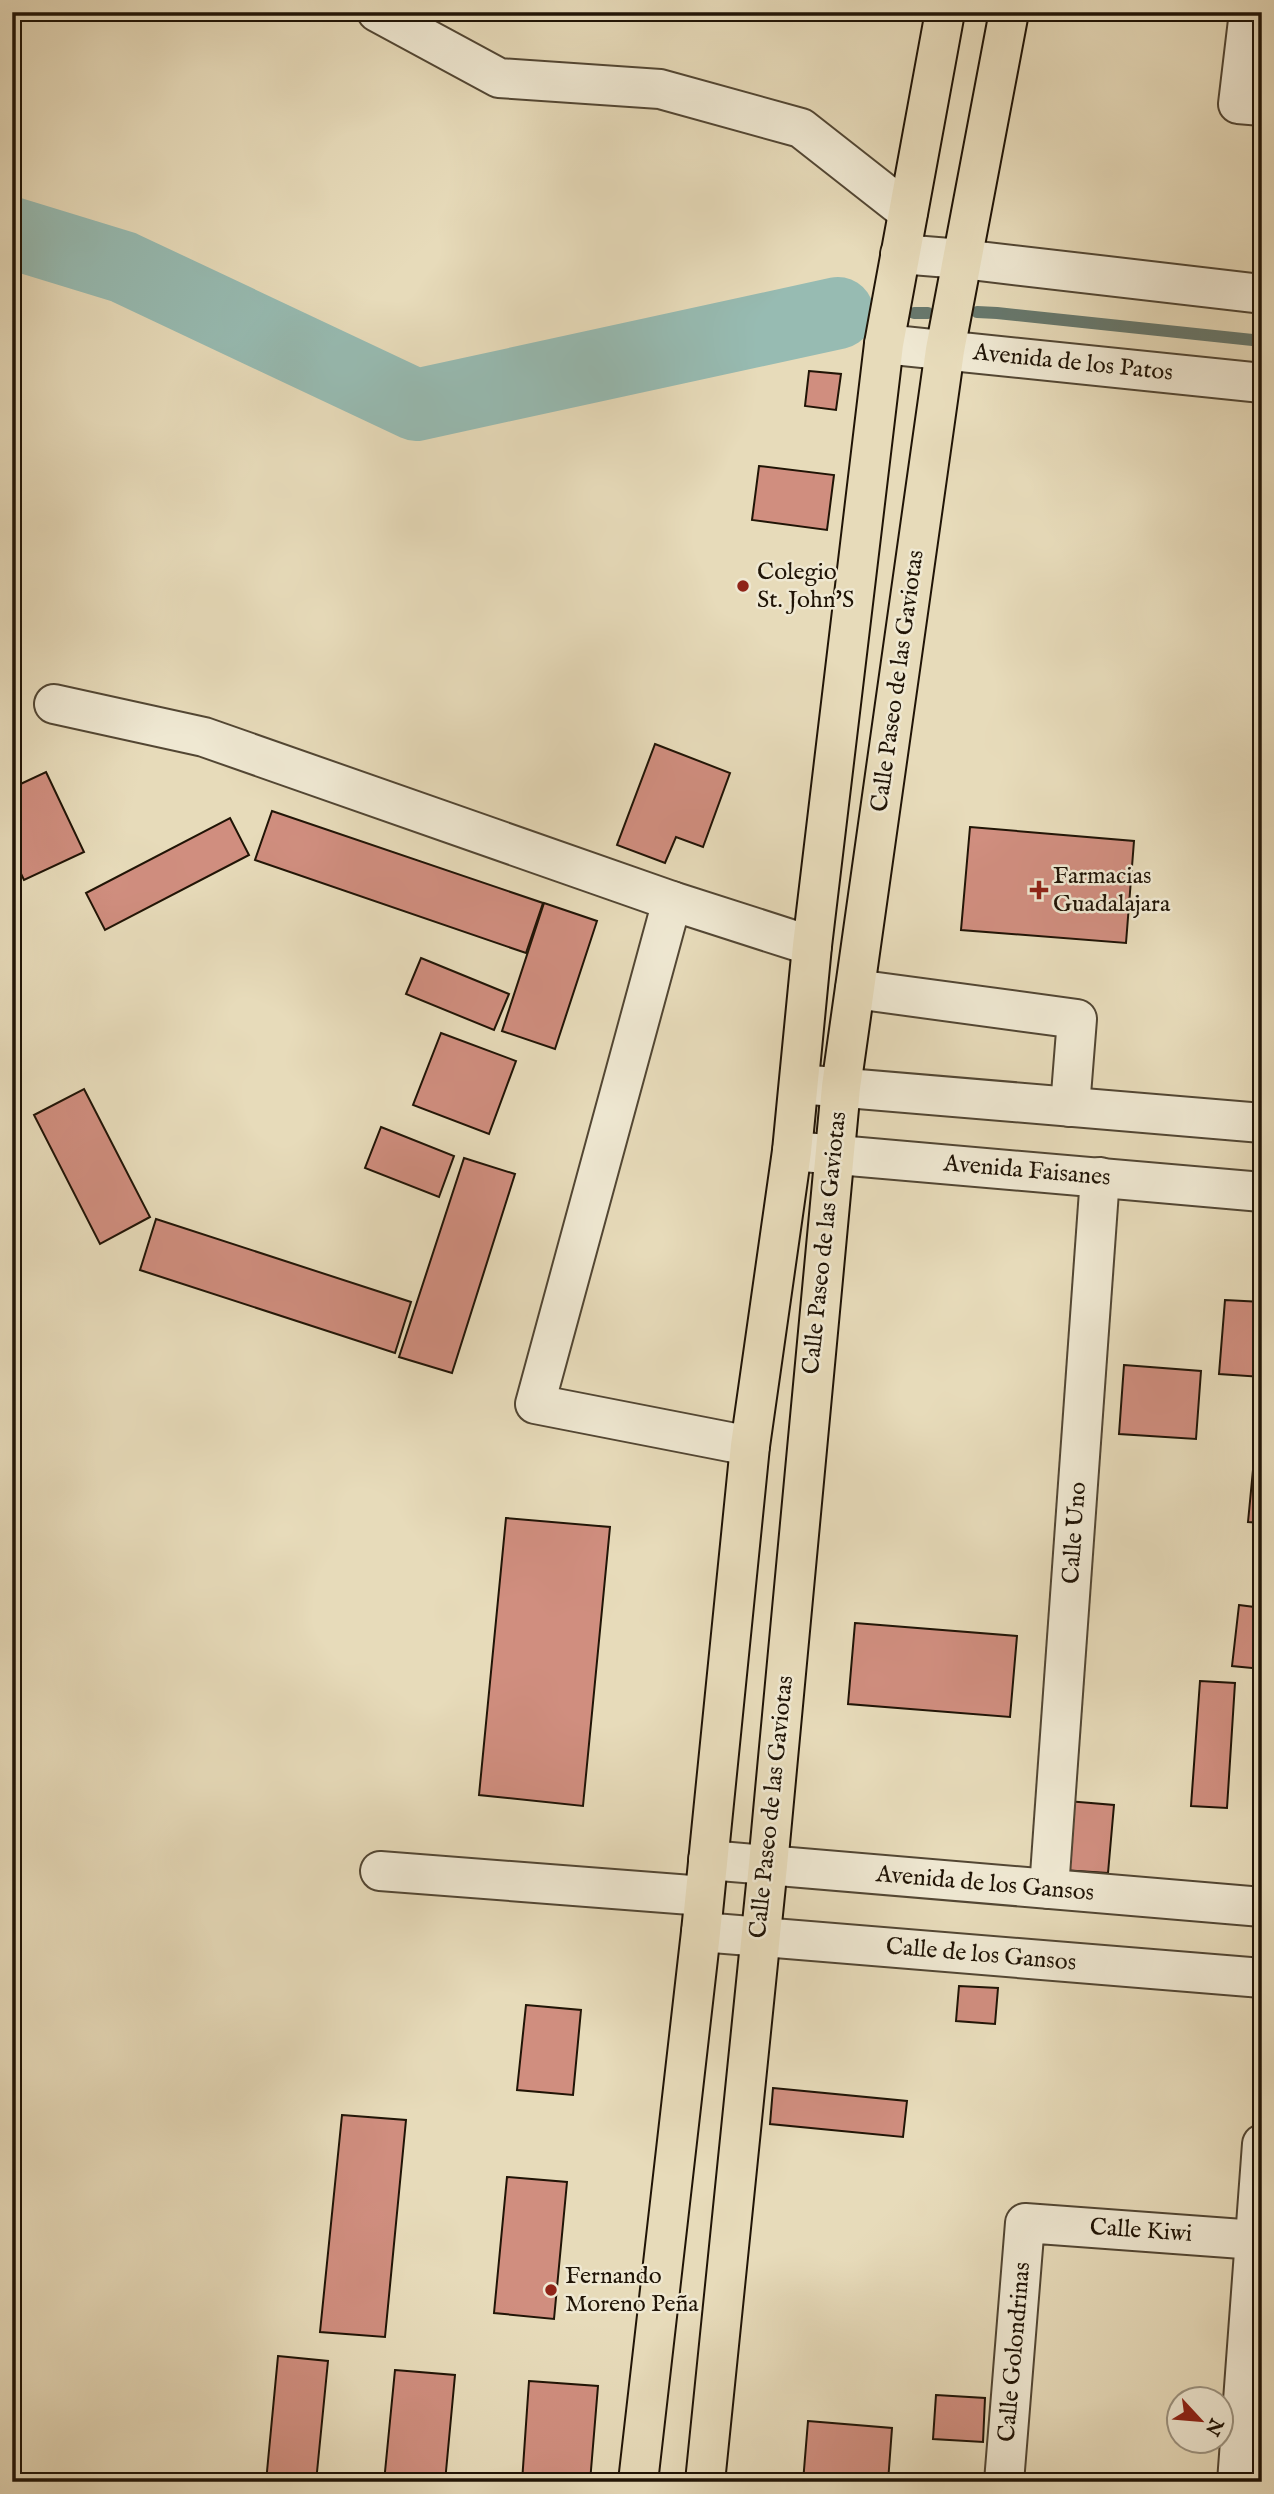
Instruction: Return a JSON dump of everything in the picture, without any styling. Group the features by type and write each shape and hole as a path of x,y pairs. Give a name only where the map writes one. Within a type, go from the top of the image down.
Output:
{"main road":[{"name":"Calle Paseo de las Gaviotas","path":"638,2482 704,1896 750,1446 792,1150 812,946 884,344 944,12"},
{"name":"Calle Paseo de las Gaviotas","path":"705,2482 768,1865 841,1087 945,350 1009,12"}],"street":[{"path":"377,12 499,78 660,89 801,128 908,212"},
{"path":"1249,12 1238,103 1262,106"},
{"path":"900,254 1262,294"},
{"name":"Avenida de los Patos","path":"884,344 1262,383"},
{"path":"54,704 204,737 672,901 812,946"},
{"path":"672,901 535,1404 750,1446"},
{"path":"855,989 1077,1019 1070,1107"},
{"path":"799,1084 1262,1123"},
{"name":"Avenida Faisanes","path":"792,1150 1262,1192"},
{"name":"Calle Uno","path":"1049,1889 1100,1177"},
{"name":"Avenida de los Gansos","path":"704,1896 768,1865 1262,1907"},
{"path":"380,1871 704,1896"},
{"name":"Calle de los Gansos","path":"704,1896 759,1937 1262,1978"},
{"path":"1237,2482 1262,2144"},
{"name":"Calle Kiwi","path":"1026,2223 1255,2240"},
{"name":"Calle Golondrinas","path":"1004,2482 1026,2223"}],"building":[{"path":"809,371 841,374 836,410 805,406"},
{"path":"759,466 834,475 827,530 752,520"},
{"path":"655,744 730,773 703,847 676,837 665,863 617,845"},
{"path":"46,772 84,852 24,880 12,855 12,788"},
{"path":"272,811 543,903 526,953 255,860"},
{"path":"230,818 249,855 105,930 86,893"},
{"path":"970,827 1134,841 1126,943 961,930"},
{"path":"544,903 597,921 555,1049 502,1031"},
{"path":"421,958 509,994 494,1030 406,994"},
{"path":"441,1033 516,1061 489,1134 413,1105"},
{"path":"84,1089 150,1217 100,1244 34,1115"},
{"path":"381,1127 454,1156 439,1197 365,1168"},
{"path":"464,1158 515,1174 452,1373 399,1357"},
{"path":"156,1219 411,1302 395,1353 140,1270"},
{"path":"1225,1300 1262,1302 1262,1377 1219,1374"},
{"path":"1124,1365 1201,1371 1196,1439 1119,1434"},
{"path":"1255,1449 1262,1449 1262,1523 1248,1522"},
{"path":"506,1518 610,1527 583,1806 479,1795"},
{"path":"1239,1605 1262,1608 1262,1669 1232,1666"},
{"path":"855,1623 1017,1636 1010,1717 848,1704"},
{"path":"1200,1681 1235,1683 1227,1808 1191,1806"},
{"path":"1067,1801 1114,1805 1108,1873 1062,1870"},
{"path":"959,1986 998,1988 995,2024 956,2021"},
{"path":"526,2005 581,2010 573,2095 517,2090"},
{"path":"773,2088 907,2101 903,2137 770,2124"},
{"path":"342,2115 406,2120 385,2337 320,2332"},
{"path":"507,2177 567,2182 554,2319 494,2313"},
{"path":"278,2356 328,2361 316,2482 266,2482"},
{"path":"395,2370 455,2375 445,2482 384,2482"},
{"path":"529,2381 598,2386 590,2482 522,2482"},
{"path":"936,2395 985,2398 983,2442 933,2439"},
{"path":"808,2421 892,2428 888,2482 803,2482"}],"waterway":[{"path":"12,233 123,267 416,405 838,313"},
{"path":"977,312 1262,341"},
{"path":"838,313 865,313"},
{"path":"914,313 928,313"}],"place":[{"name":"Colegio St. John'S","path":"743,586"},
{"name":"Farmacias Guadalajara","path":"1039,890"},
{"name":"Fernando Moreno Peña","path":"551,2290"}]}
